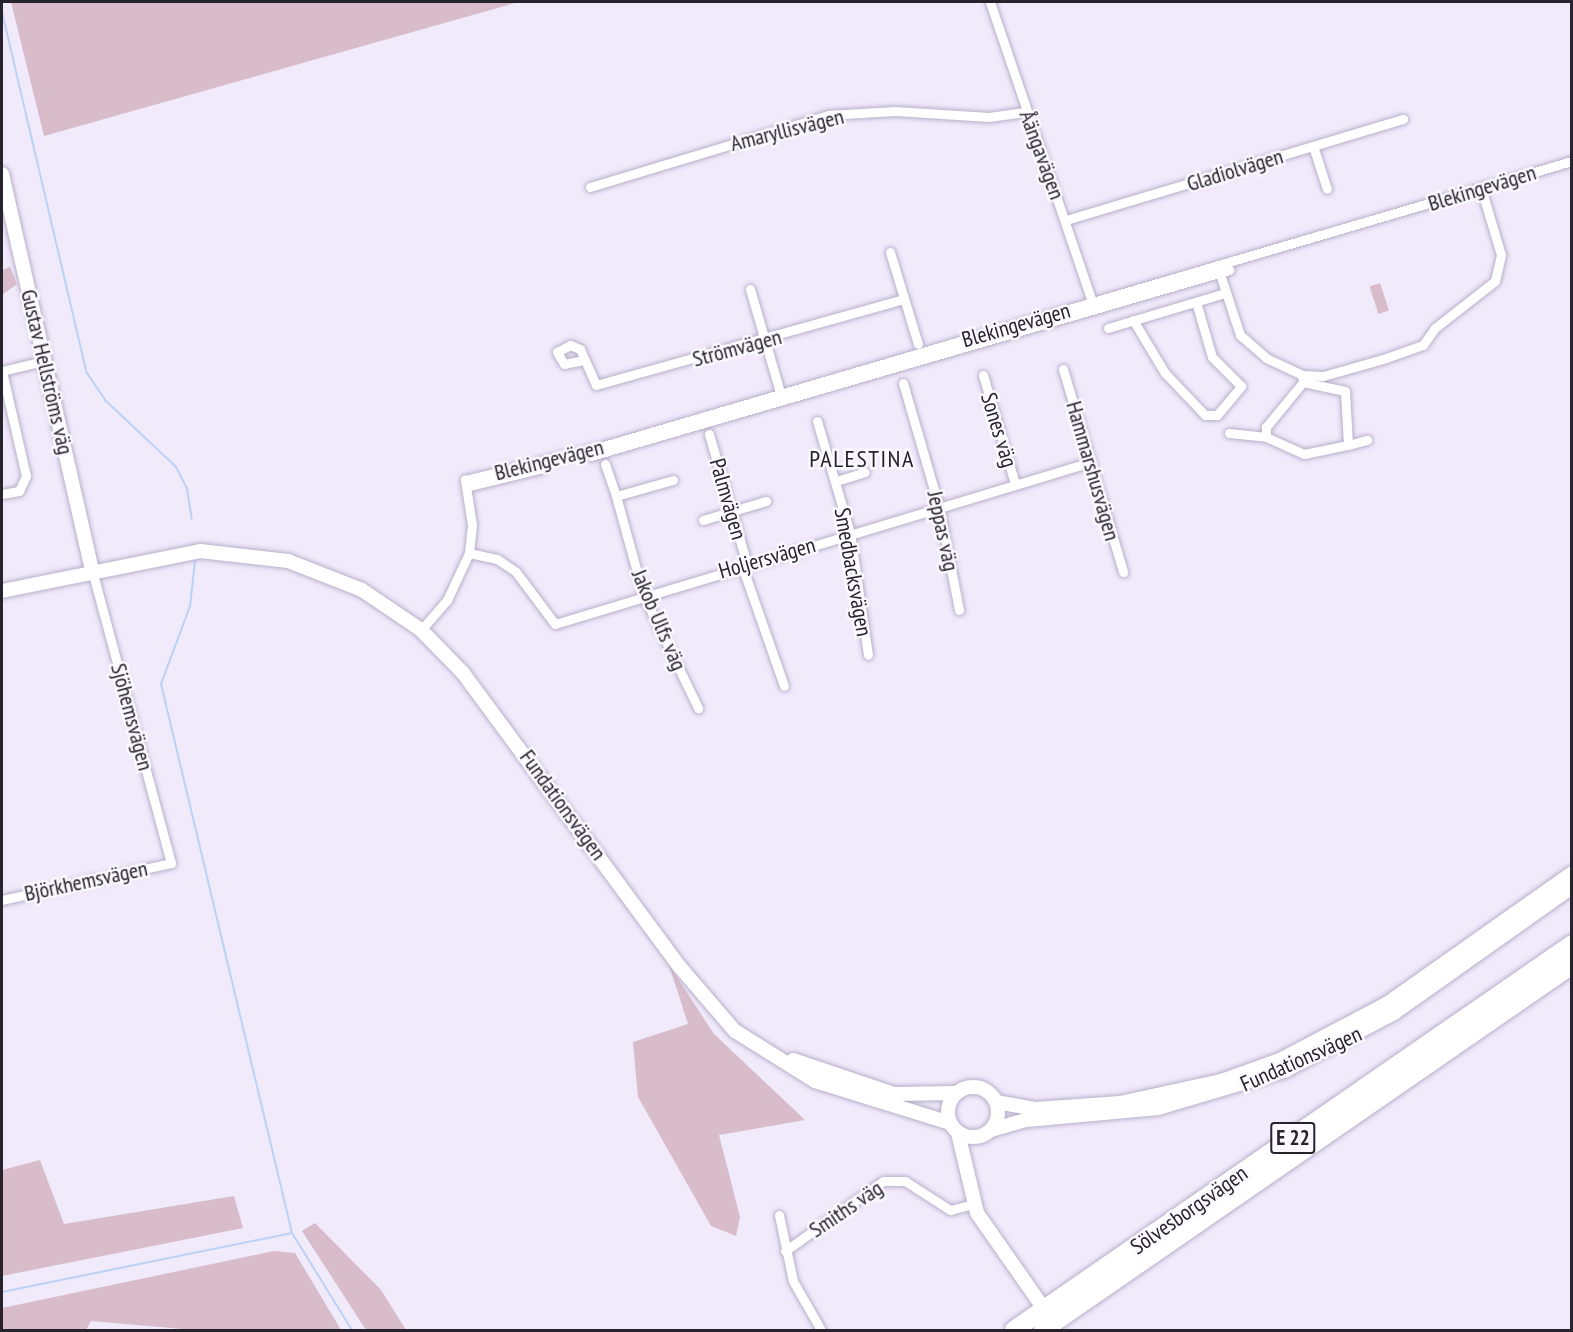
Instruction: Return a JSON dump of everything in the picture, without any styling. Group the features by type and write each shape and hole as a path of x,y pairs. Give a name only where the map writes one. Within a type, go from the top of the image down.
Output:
{"highway":[{"name":"Sölvesborgsvägen","path":"1014,1330 1572,944"},
{"name":"Sölvesborgsvägen","path":"1043,1330 1572,964"}],"main road":[{"name":"Gustav Hellströms väg","path":"2,174 92,570"},
{"path":"2,591 92,570 200,551 268,556 343,580 421,630"},
{"name":"Fundationsvägen","path":"421,630 475,688 696,988 735,1031 794,1071 858,1097 931,1113 954,1128"},
{"name":"Fundationsvägen","path":"996,1102 1036,1109 1120,1103 1221,1081 1281,1059 1388,1003 1572,873"},
{"name":"Fundationsvägen","path":"991,1130 1027,1120 1158,1108 1286,1070 1394,1013 1572,887"},
{"name":"Fundationsvägen","path":"696,988 762,1042 810,1068 894,1094 956,1093"},
{"path":"968,1172 971,1145 978,1137 991,1130 998,1115 996,1102 979,1087 956,1093 948,1105 968,1172 974,1204 1039,1302"},
{"path":"954,1128 978,1137"}],"street":[{"name":"Åängavägen","path":"990,2 1025,112 1066,220 1094,306"},
{"name":"Amaryllisvägen","path":"590,187 828,115 895,111 989,117 1025,112"},
{"name":"Gladiolvägen","path":"1066,220 1403,119"},
{"path":"1313,146 1327,189"},
{"name":"Blekingevägen","path":"1482,191 1572,161"},
{"name":"Blekingevägen","path":"421,630 447,600 470,553 466,484 782,398 1482,191 1572,167"},
{"path":"1266,437 1266,427 1303,379 1323,376 1383,359 1423,345 1436,328 1495,281 1501,255 1482,191"},
{"path":"890,252 918,344"},
{"path":"1218,269 1245,342 1303,379 1345,392 1348,445"},
{"path":"750,289 782,398"},
{"path":"1108,328 1225,293"},
{"name":"Strömvägen","path":"585,360 596,385 765,341 904,299"},
{"path":"1133,320 1165,373 1205,415 1217,416 1240,383 1212,357 1196,302"},
{"path":"2,494 19,491 26,476 2,371 43,361"},
{"name":"Hammarshusvägen","path":"1063,369 1123,572"},
{"name":"Sones väg","path":"983,375 1016,484"},
{"name":"Jeppas väg","path":"903,383 939,507 959,610"},
{"name":"Smedbacksvägen","path":"817,421 850,533 868,655"},
{"path":"1229,433 1266,437 1304,454 1367,440"},
{"name":"Palmvägen","path":"710,434 733,512 745,565 784,686"},
{"name":"Holjersvägen","path":"470,553 497,560 516,572 555,624 643,594 1091,462"},
{"name":"Jakob Ulfs väg","path":"605,464 643,594 698,708"},
{"path":"836,481 865,472"},
{"path":"616,496 673,480"},
{"path":"704,520 766,501"},
{"name":"Sjöhemsvägen","path":"92,570 171,863"},
{"name":"Björkhemsvägen","path":"2,900 171,863"},
{"name":"Smiths väg","path":"785,1251 883,1181 905,1181 950,1210 974,1204"},
{"name":"Smiths väg","path":"779,1215 793,1281 821,1330"}],"shaded area":[{"path":"11,2 519,2 44,136"},
{"path":"10,267 17,284 2,295 2,270"},
{"path":"1380,283 1389,311 1378,314 1370,286"},
{"path":"669,965 714,1034 805,1120 719,1135 740,1217 736,1236 711,1226 638,1097 633,1042 688,1024"},
{"path":"40,1160 64,1224 234,1196 243,1228 2,1276 2,1170"},
{"path":"315,1223 381,1290 406,1330 366,1330 302,1231"},
{"path":"274,1251 295,1253 341,1330 194,1330 91,1321 86,1330 2,1330 2,1308"}],"waterway":[{"path":"2,12 87,373 106,401 176,467 187,489 192,519"},
{"path":"195,561 190,606 161,684 292,1233 352,1330"},
{"path":"2,1292 292,1233"}],"district":[{"name":"PALESTINA","path":"862,459"}]}
